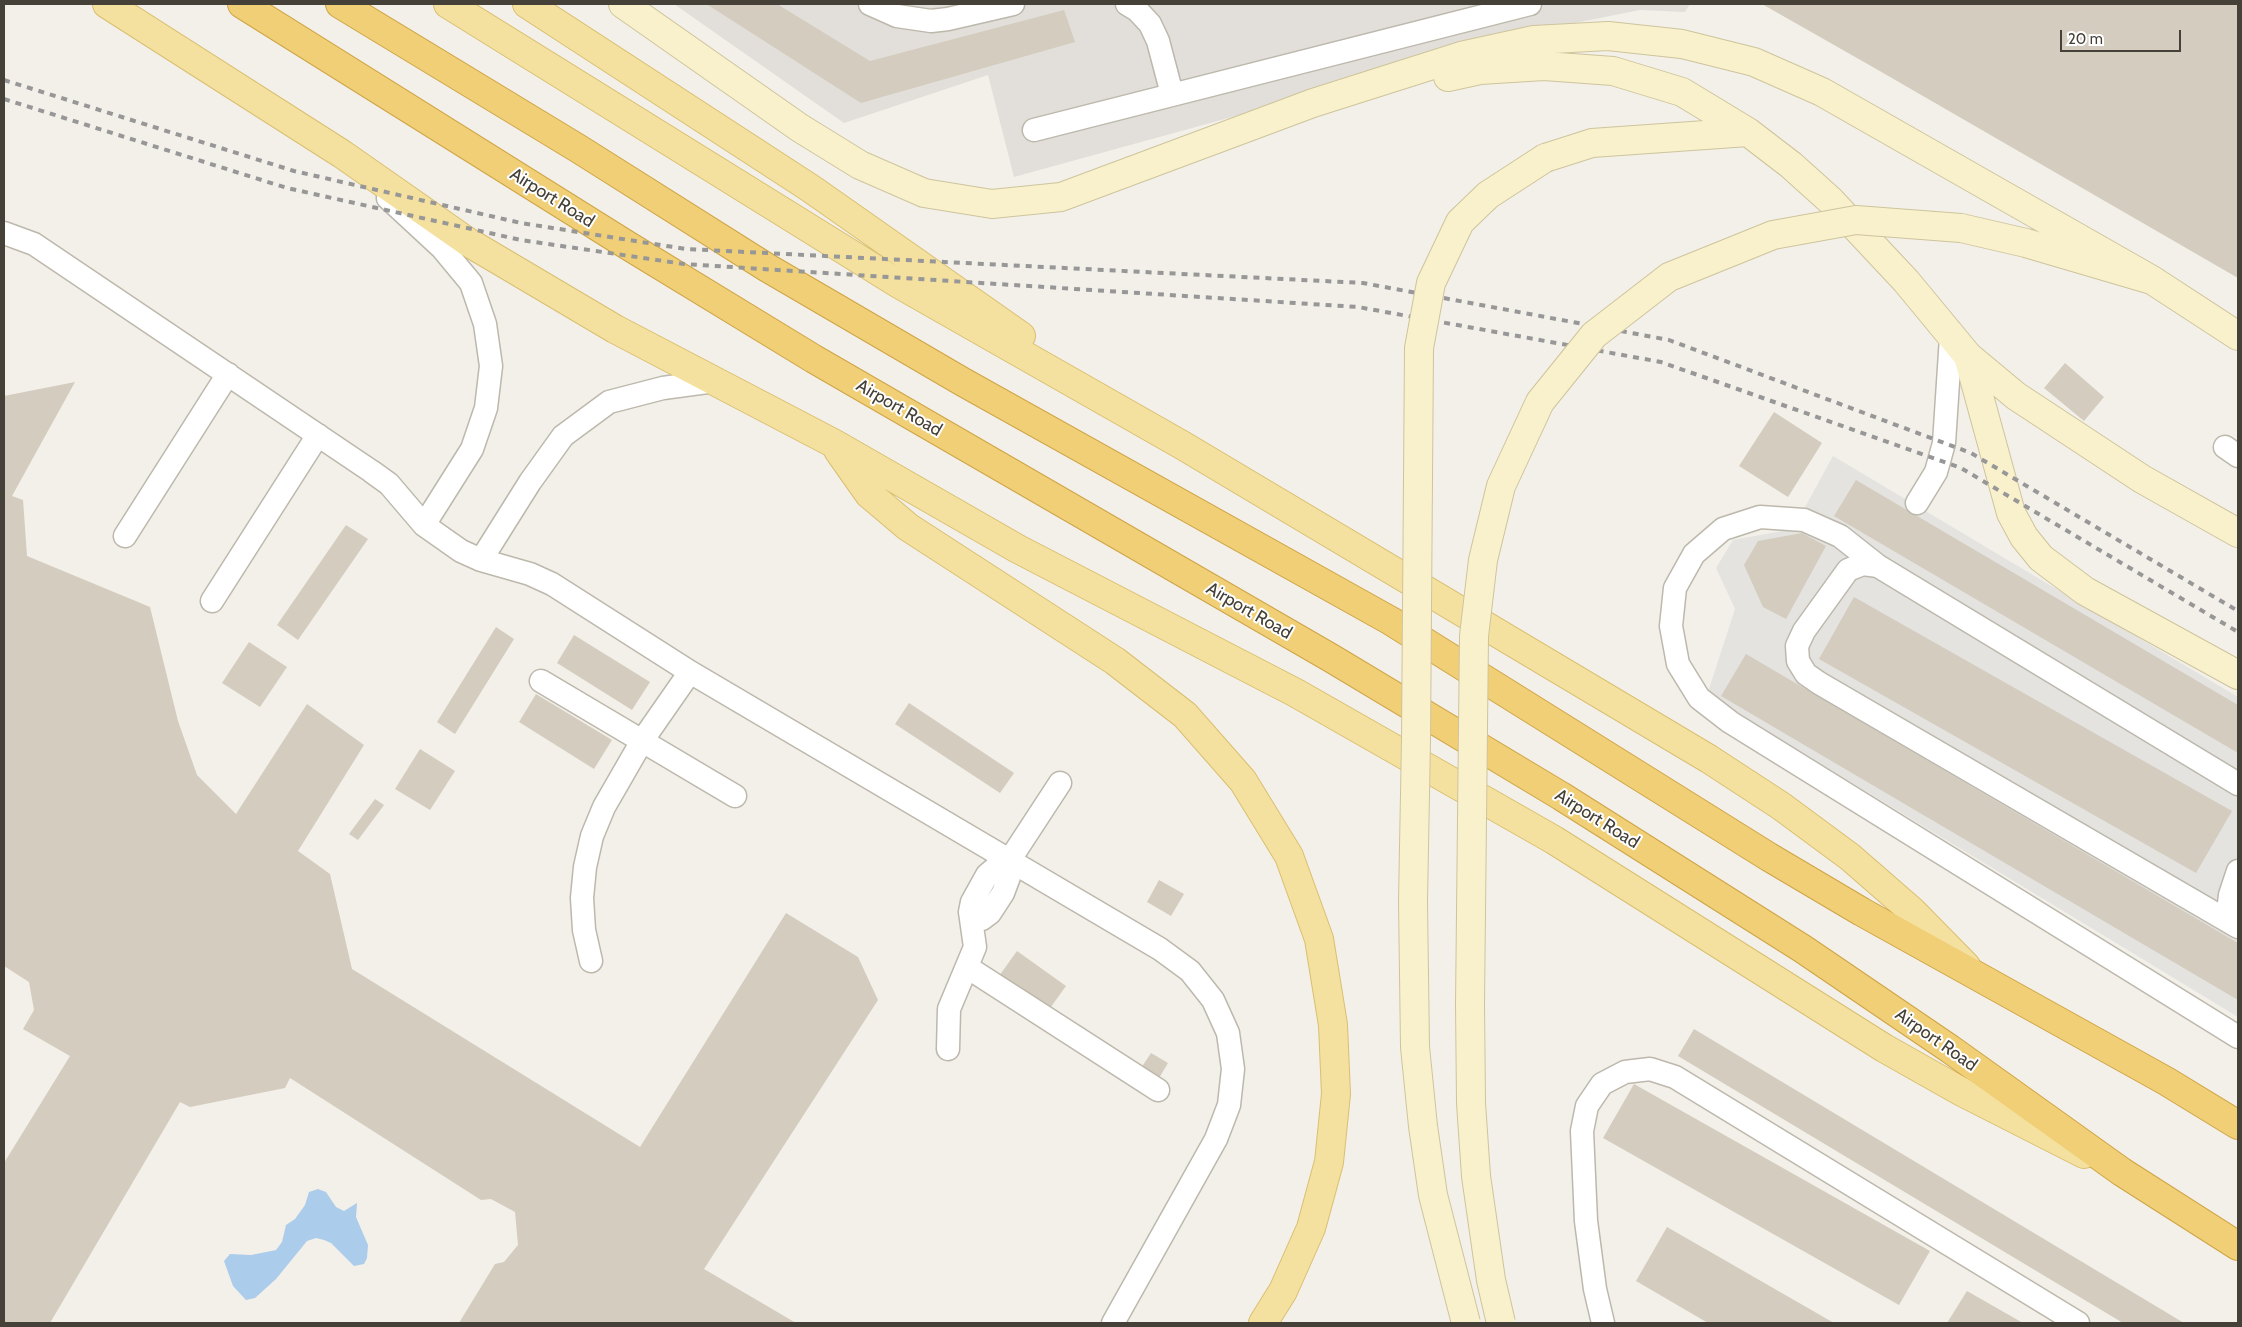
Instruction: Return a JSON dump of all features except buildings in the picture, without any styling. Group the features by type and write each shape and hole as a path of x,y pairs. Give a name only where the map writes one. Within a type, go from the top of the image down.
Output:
{"highway":[{"name":"Airport Road","path":"242,4 619,240 814,359 1331,658 1561,796 1803,949 2122,1172 2238,1246"},
{"path":"340,4 774,272 963,382 1391,621 1862,912 2158,1076 2238,1125"}],"main road":[{"path":"107,4 342,154 468,242 615,329 833,443 1018,549 1296,693 1554,840 1884,1048 1962,1092 2122,1172"},
{"path":"448,4 899,284 1101,398 1709,759 1781,806 1850,857 1912,911 1970,971"},
{"path":"527,4 879,236 1035,345 1101,398"},
{"path":"623,4 800,128 860,165 924,193 992,204 1061,198 1313,103 1461,56 1534,40 1608,36 1682,44 1754,62 1822,92 2152,280 2238,336"},
{"path":"1313,103 1480,70 1544,66 1613,71 1682,92 1748,132 1791,164 1831,202 1906,281 1960,346 2016,396 2142,479 2238,533"},
{"path":"1466,1323 1433,1194 1423,1126 1415,1047 1413,901 1419,348 1431,283 1460,222 1488,195 1545,158 1592,143 1748,132"},
{"path":"1501,1323 1492,1280 1476,1176 1471,1103 1470,1004 1474,636 1483,560 1501,486 1540,402 1594,335 1669,277 1772,235 1856,220 1961,228 2026,243 2152,280"},
{"path":"1960,346 2011,513 2024,537 2041,558 2085,590 2238,676"},
{"path":"833,443 870,494 908,527 1115,661 1185,715 1243,781 1289,856 1319,938 1333,1025 1336,1094 1329,1162 1311,1228 1283,1291 1263,1323"}],"lane":[{"path":"870,4 897,16 931,21 1013,4"},
{"path":"1127,4 1137,10 1150,24 1158,41 1172,94"},
{"path":"1034,130 1530,4"},
{"path":"342,154 442,248 471,284 485,324 491,366 486,408 472,449 424,525"},
{"path":"4,233 34,244 389,484 424,525 461,551 482,560 530,574 552,584 690,672 1160,949 1190,971 1213,1000 1228,1033 1233,1069 1229,1105 1216,1139 1113,1323"},
{"path":"1917,503 1936,472 1944,443 1960,346"},
{"path":"125,536 228,374"},
{"path":"482,560 530,482 563,436 609,402 663,388 716,381"},
{"path":"212,601 318,435"},
{"path":"2238,784 1878,566 1840,536 1804,520 1760,517 1723,529 1694,554 1675,588 1670,626 1678,664 1699,698 1730,722 2238,1037"},
{"path":"1878,566 1863,564 1848,570 1804,631 1797,646 1798,661 1806,674 2232,924"},
{"path":"592,961 584,930 582,898 585,867 592,836 604,807 642,741 690,672"},
{"path":"541,680 735,796"},
{"path":"948,1049 949,1009 975,947 970,906 982,882 994,869 1009,861 1060,783"},
{"path":"2232,924 2230,895 2238,870"},
{"path":"967,967 1158,1090"},
{"path":"1603,1323 1595,1289 1586,1221 1582,1131 1587,1106 1602,1084 1625,1072 1650,1069 1675,1077 2078,1323"}],"shaded area":[{"path":"674,4 1690,4 1685,12 1640,10 1570,24 1014,177 988,75 844,123"},
{"path":"1833,456 2238,697 2238,1017 1707,695 1735,609 1716,568 1733,540 1793,529"}],"water":[{"path":"318,1189 326,1192 336,1207 344,1211 357,1203 356,1217 368,1245 367,1258 364,1264 354,1266 331,1243 316,1238 307,1241 276,1279 255,1298 246,1300 233,1286 224,1261 230,1254 251,1255 276,1250 282,1242 286,1225 295,1219 305,1205 309,1192"}],"railway":[{"path":"4,80 294,171 521,223 686,249 1363,283 1669,340 1971,453 2238,611"},
{"path":"4,99 287,188 521,240 684,264 1358,307 1661,362 1961,468 2238,632"}]}
